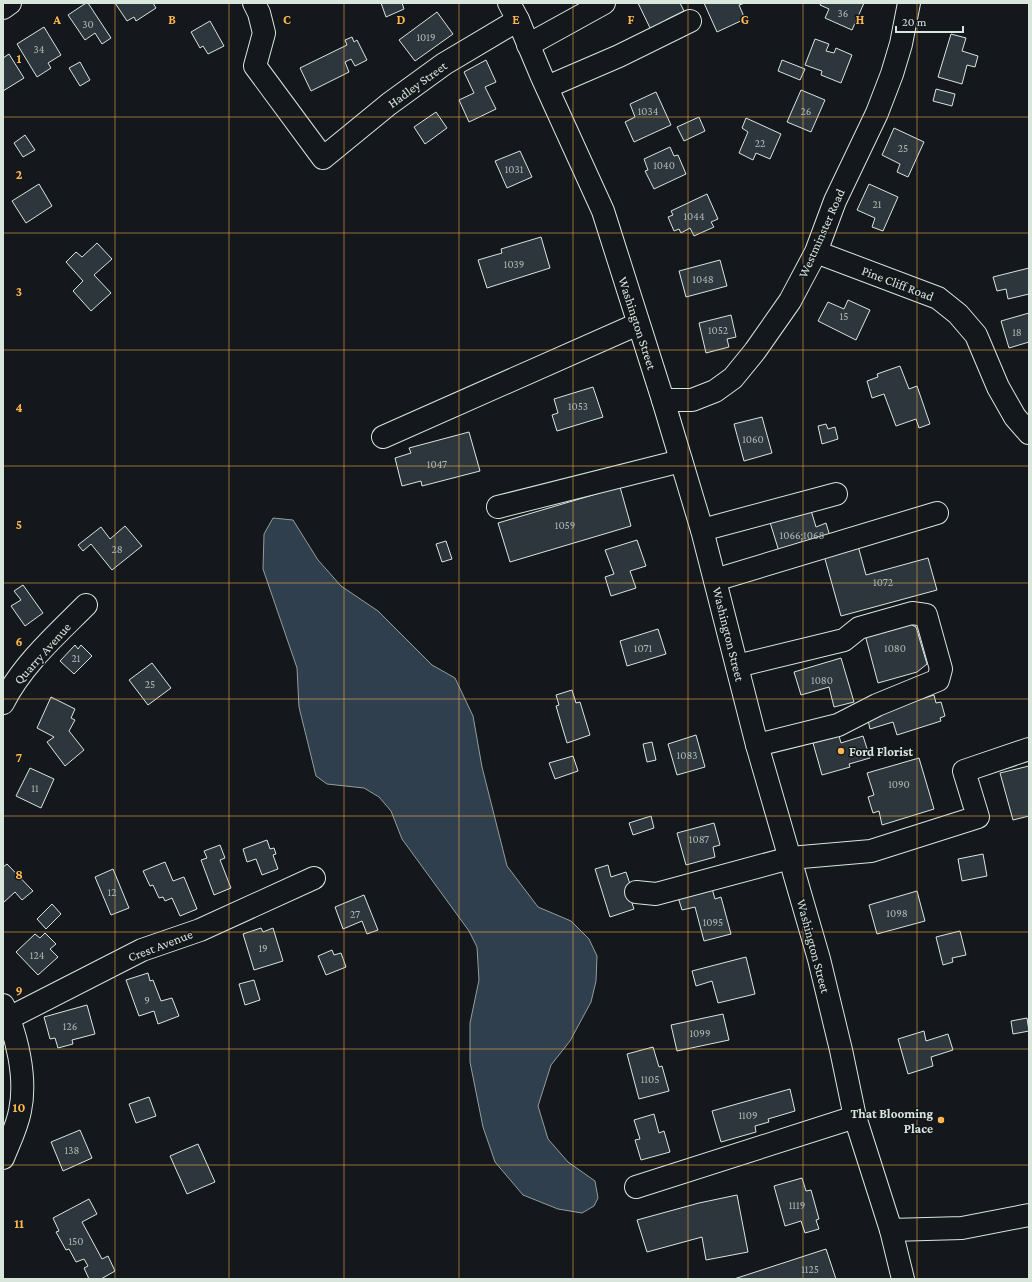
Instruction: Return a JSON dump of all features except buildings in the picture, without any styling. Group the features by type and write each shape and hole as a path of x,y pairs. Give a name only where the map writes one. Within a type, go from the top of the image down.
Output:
{"street":[{"path":"3,8 10,3"},
{"name":"Hadley Street","path":"254,3 259,13 264,33 255,66 323,158 390,104 514,12"},
{"path":"528,45 604,3"},
{"name":"Westminster Road","path":"663,400 692,400 715,391 733,378 790,301 816,252 835,200 877,113 892,74 901,44 909,3"},
{"name":"Washington Street","path":"514,12 603,211 663,400 702,530 757,745 818,959 841,1050 855,1117 891,1230 903,1279"},
{"path":"547,88 690,21"},
{"name":"Pine Cliff Road","path":"816,252 938,298 958,314 976,335 998,387 1015,417 1029,433"},
{"path":"383,437 638,324"},
{"path":"498,507 681,461"},
{"path":"702,530 836,494"},
{"path":"715,580 936,513"},
{"name":"Quarry Avenue","path":"3,704 10,690 29,664 86,605"},
{"path":"737,666 844,640 859,628 912,613 926,615 941,669 938,680 877,705 838,725 757,745"},
{"path":"636,892 656,894 790,858 871,851 978,817 964,771 1029,749"},
{"name":"Crest Avenue","path":"6,1011 142,950 200,930 314,878"},
{"path":"3,1158 20,1111 22,1082 18,1055 6,1011"},
{"path":"636,1187 855,1117"},
{"path":"891,1230 962,1228 1029,1215"}],"water":[{"path":"273,518 293,520 318,560 341,586 378,611 432,665 455,678 473,716 482,767 507,866 538,907 571,921 589,939 597,956 596,981 591,1002 570,1041 551,1065 538,1106 548,1139 568,1162 595,1181 598,1198 594,1206 582,1213 558,1209 523,1195 495,1162 483,1127 470,1062 470,1023 479,980 477,947 469,931 402,839 391,811 379,797 364,788 327,784 316,776 299,707 297,668 263,569 264,534"}],"place":[{"name":"Ford Florist","path":"841,751"},
{"name":"That Blooming Place","path":"941,1120"}]}
